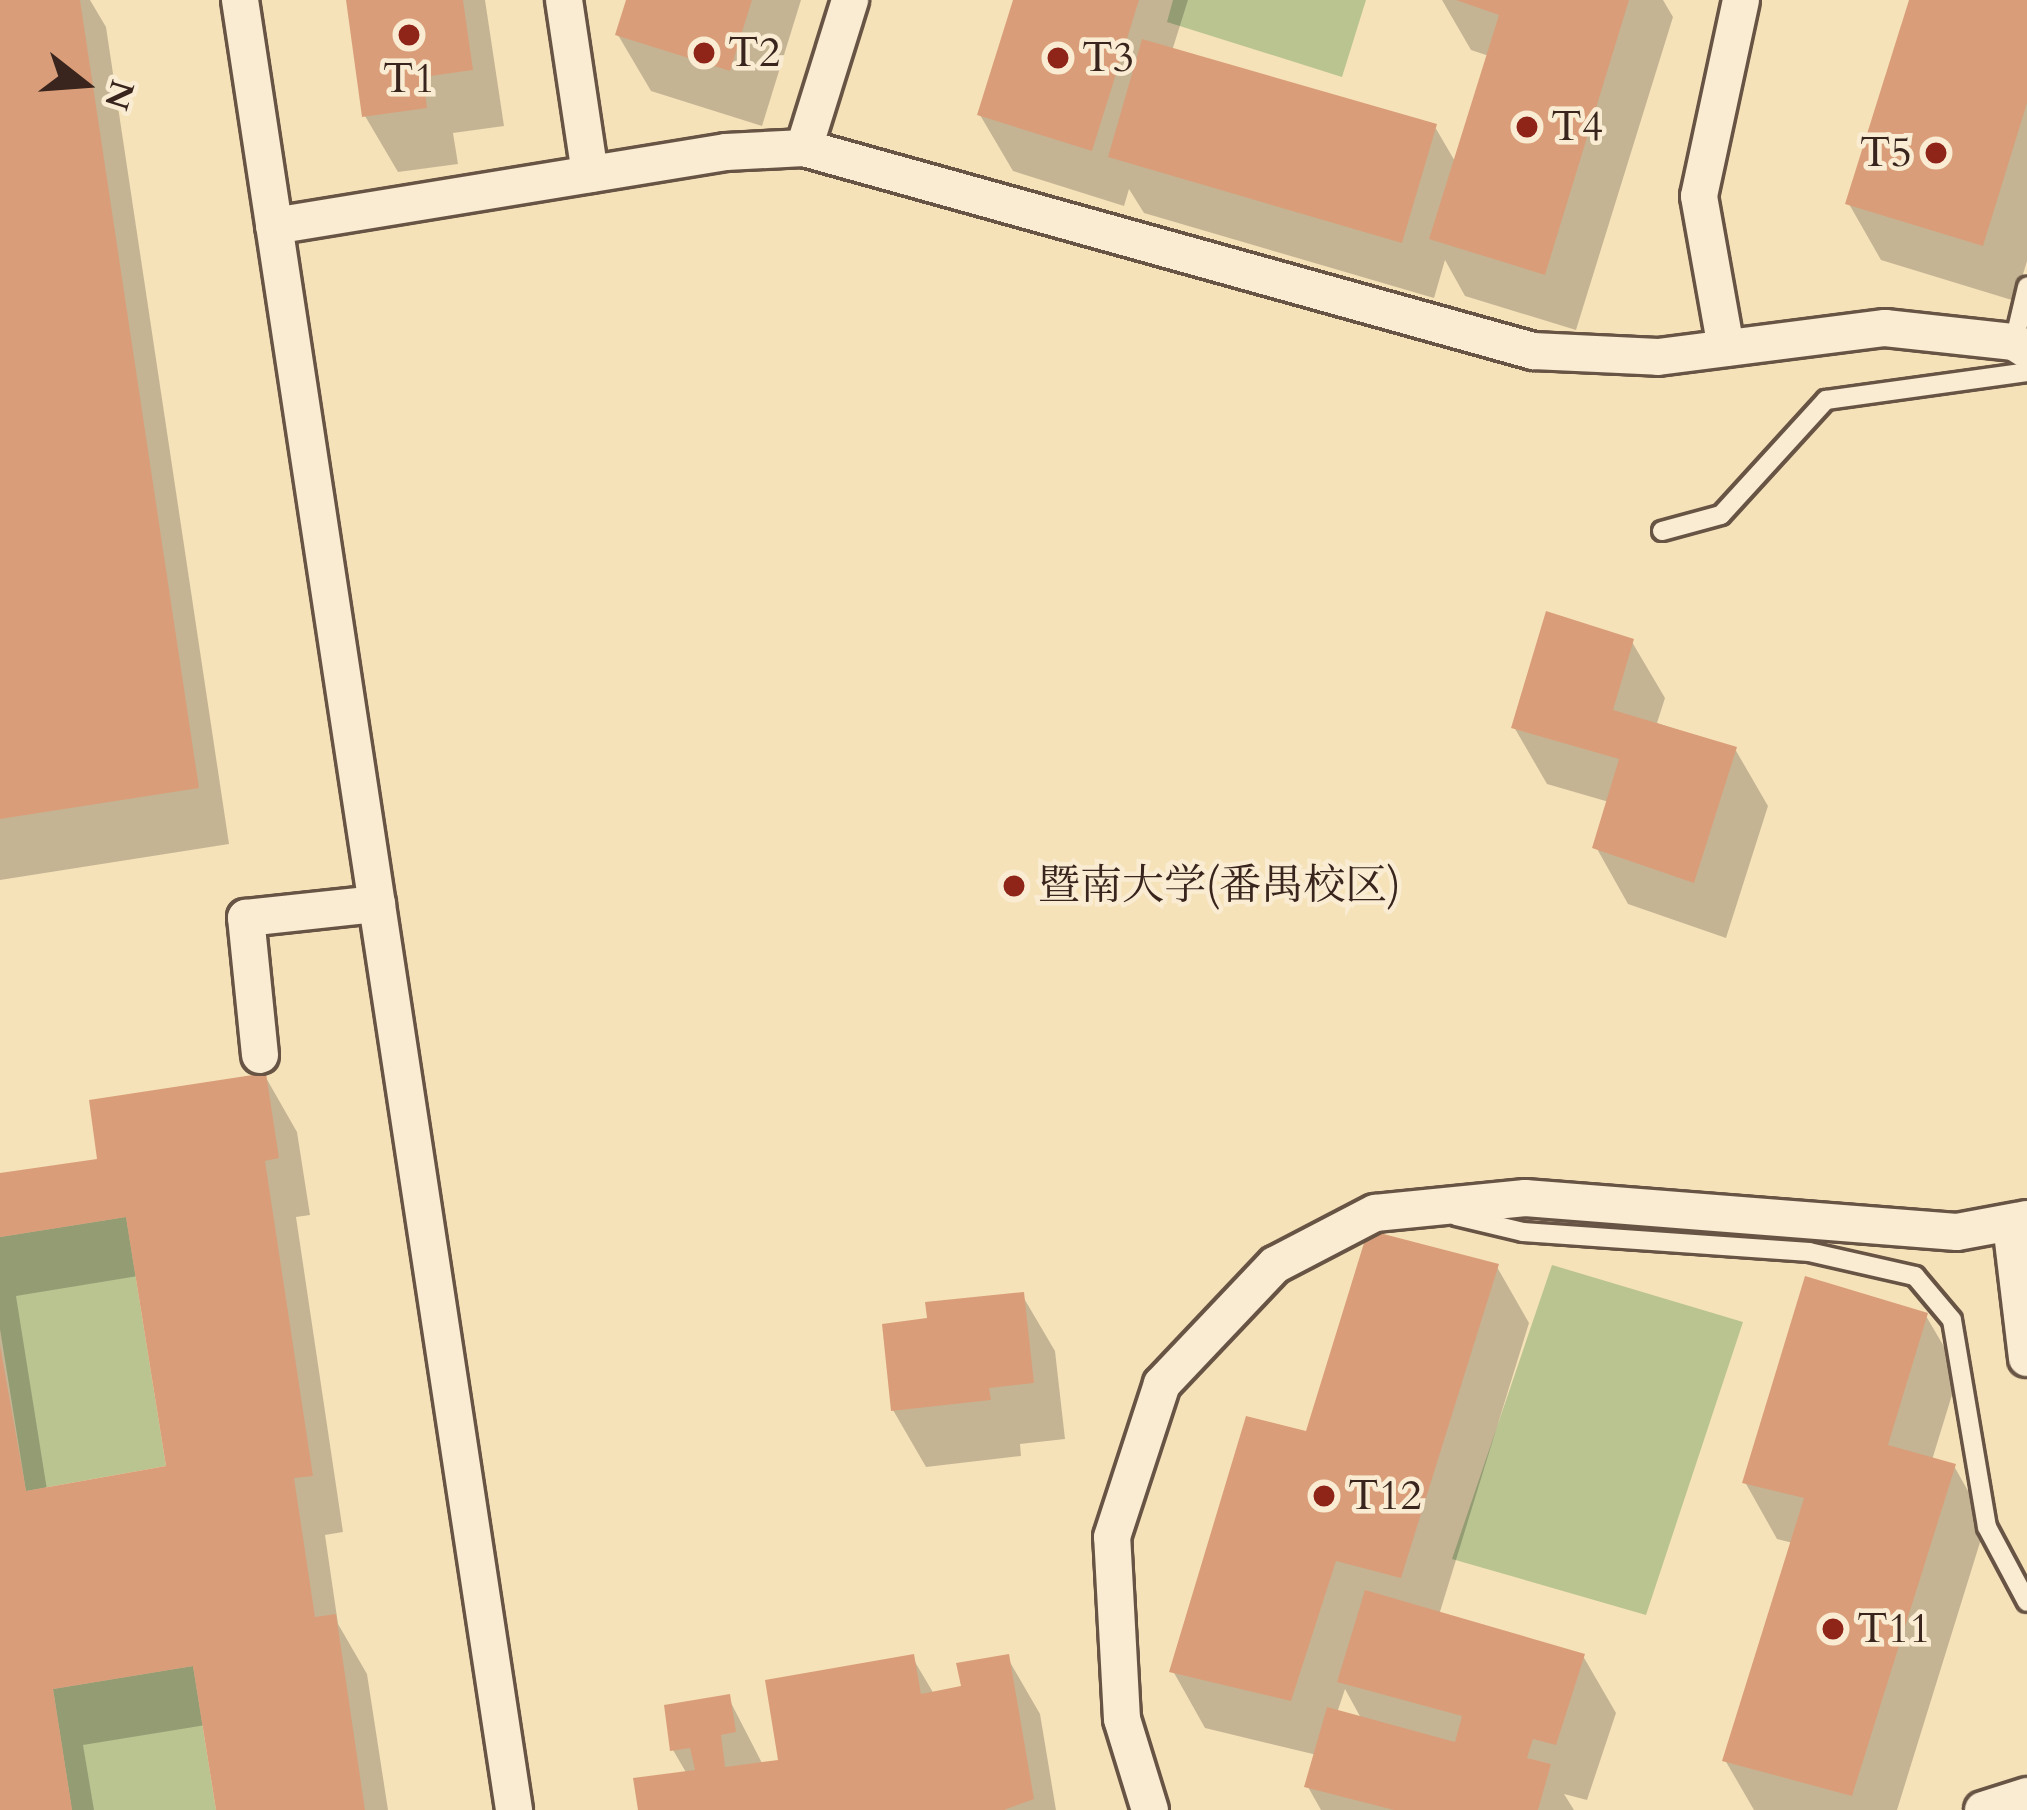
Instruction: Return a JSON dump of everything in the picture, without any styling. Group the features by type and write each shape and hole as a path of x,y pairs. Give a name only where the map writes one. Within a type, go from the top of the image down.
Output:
{"street":[{"path":"240,0 514,1810"},
{"path":"564,0 590,174"},
{"path":"804,148 850,0"},
{"path":"1726,348 1699,196 1741,0"},
{"path":"274,226 590,174 804,148 1533,351 1658,357 1885,328 2023,355"},
{"path":"260,1054 246,918 377,904"},
{"path":"1150,1810 1122,1719 1112,1537 1162,1384 1275,1265 1375,1213 1525,1198 1958,1232 2019,1221 2027,1358"},
{"path":"1983,1810 2027,1796"}],"lane":[{"path":"1662,531 1721,515 1826,400 2023,355 2027,287"},
{"path":"1420,1208 1523,1232 1774,1248 1916,1276 1952,1320 1987,1526 2027,1602"}],"green space":[{"path":"1173,0 1366,0 1342,77 1167,22"},
{"path":"126,1217 166,1466 26,1491 0,1329 0,1237"},
{"path":"1552,1265 1743,1322 1646,1615 1452,1559"},
{"path":"193,1666 216,1810 72,1810 53,1689"}],"building":[{"path":"0,0 80,0 199,788 0,819"},
{"name":"T1","path":"346,0 463,0 473,70 423,77 427,108 362,117"},
{"name":"T2","path":"626,0 752,0 730,71 615,35"},
{"name":"T3","path":"1013,0 1139,0 1092,151 977,115"},
{"name":"T4","path":"1456,0 1629,0 1545,275 1429,239 1499,15"},
{"name":"T5","path":"1909,0 2027,0 2027,103 1983,246 1845,204"},
{"path":"1142,39 1437,124 1402,243 1108,157"},
{"path":"1546,611 1634,639 1613,710 1737,747 1694,883 1592,848 1619,759 1511,728"},
{"path":"266,1073 279,1158 265,1161 313,1476 294,1478 315,1617 336,1614 365,1810 216,1810 193,1666 53,1689 72,1810 0,1810 0,1345 26,1491 166,1466 126,1217 0,1237 0,1173 97,1159 89,1100"},
{"name":"T12","path":"1368,1230 1499,1264 1401,1578 1336,1561 1291,1701 1169,1672 1246,1416 1306,1431"},
{"name":"T11","path":"1805,1276 1928,1313 1888,1445 1956,1464 1852,1796 1722,1761 1804,1498 1742,1483"},
{"path":"1024,1292 1034,1383 989,1388 991,1400 891,1411 882,1324 927,1318 925,1302"},
{"path":"1365,1590 1585,1654 1556,1745 1533,1739 1527,1758 1551,1764 1538,1810 1394,1810 1304,1787 1327,1707 1455,1742 1462,1716 1337,1682"},
{"path":"914,1654 921,1694 961,1686 956,1663 1009,1654 1034,1799 1004,1810 638,1810 633,1778 695,1770 690,1748 670,1751 664,1705 730,1694 736,1732 721,1735 725,1767 778,1760 765,1680"}],"place":[{"name":"T1","path":"409,35"},
{"name":"T2","path":"704,53"},
{"name":"T3","path":"1058,58"},
{"name":"T4","path":"1527,127"},
{"name":"T5","path":"1936,153"},
{"name":"暨南大学(番禺校区)","path":"1014,886"},
{"name":"T12","path":"1324,1496"},
{"name":"T11","path":"1833,1629"}]}
